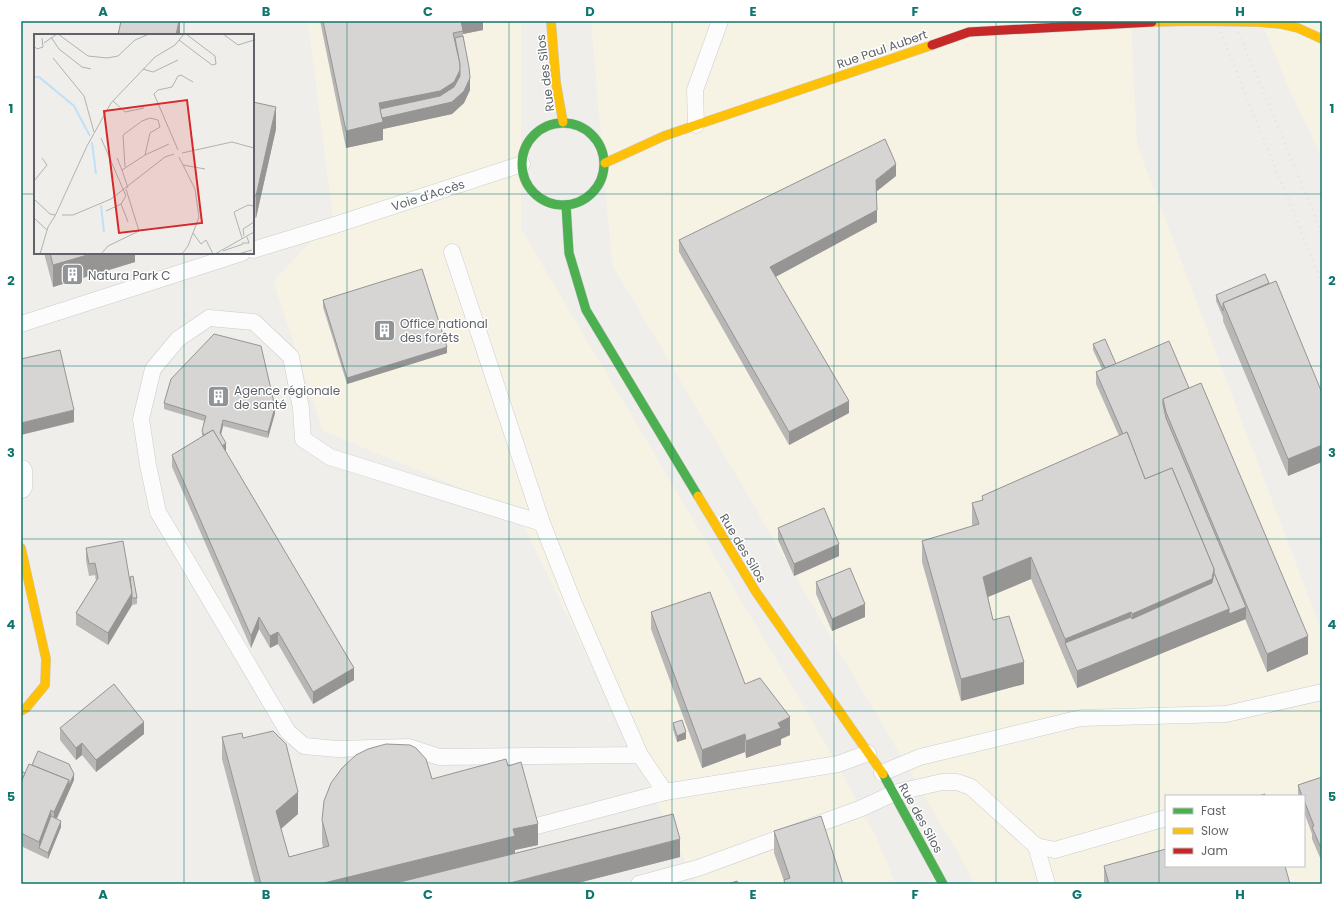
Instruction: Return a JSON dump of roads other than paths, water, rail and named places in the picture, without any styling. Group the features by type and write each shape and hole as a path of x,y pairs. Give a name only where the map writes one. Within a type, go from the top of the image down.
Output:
{"street":[{"name":"Rue des Silos","path":"551,21 556,83 563,122"},
{"name":"Rue Paul Aubert","path":"605,163 664,136 969,32 1134,23 1194,21 1259,22 1281,24 1298,28 1322,39"},
{"path":"563,122 576,124 587,130 596,139 602,150 605,163 602,178 594,192 581,201 566,205 549,203 535,194 526,181 522,164 525,148 534,135 547,126 563,122"},
{"name":"Rue des Silos","path":"566,205 569,253 586,310 756,592 882,773 943,884"},
{"path":"21,471 21,487"},
{"path":"21,548 46,659 45,685 26,708 21,711"}],"lane":[{"path":"696,125 695,90 720,21"},
{"name":"Voie d'Accès","path":"254,250 522,164"},
{"path":"452,252 542,523 574,606 640,755 665,792"},
{"path":"21,324 239,254"},
{"path":"542,523 330,457 303,439 301,408 291,357 254,322 209,318 178,339 153,369 141,419 148,465 158,512 288,732 304,746 337,749 409,747 439,757 640,755"},
{"path":"882,773 920,757 1081,718 1226,714 1322,692"},
{"path":"533,827 665,792 838,764 868,753"},
{"path":"639,884 698,868 862,808 894,793 942,782 957,782 971,787 1036,846 1055,850 1165,818"},
{"path":"1036,846 1047,884"}],"railway":[{"path":"1216,21 1322,283"},
{"path":"1234,21 1322,233"}],"place":[{"name":"Natura Park C","path":"72,275"},
{"name":"Office national des forêts","path":"385,330"},
{"name":"Agence régionale de santé","path":"219,397"}]}
